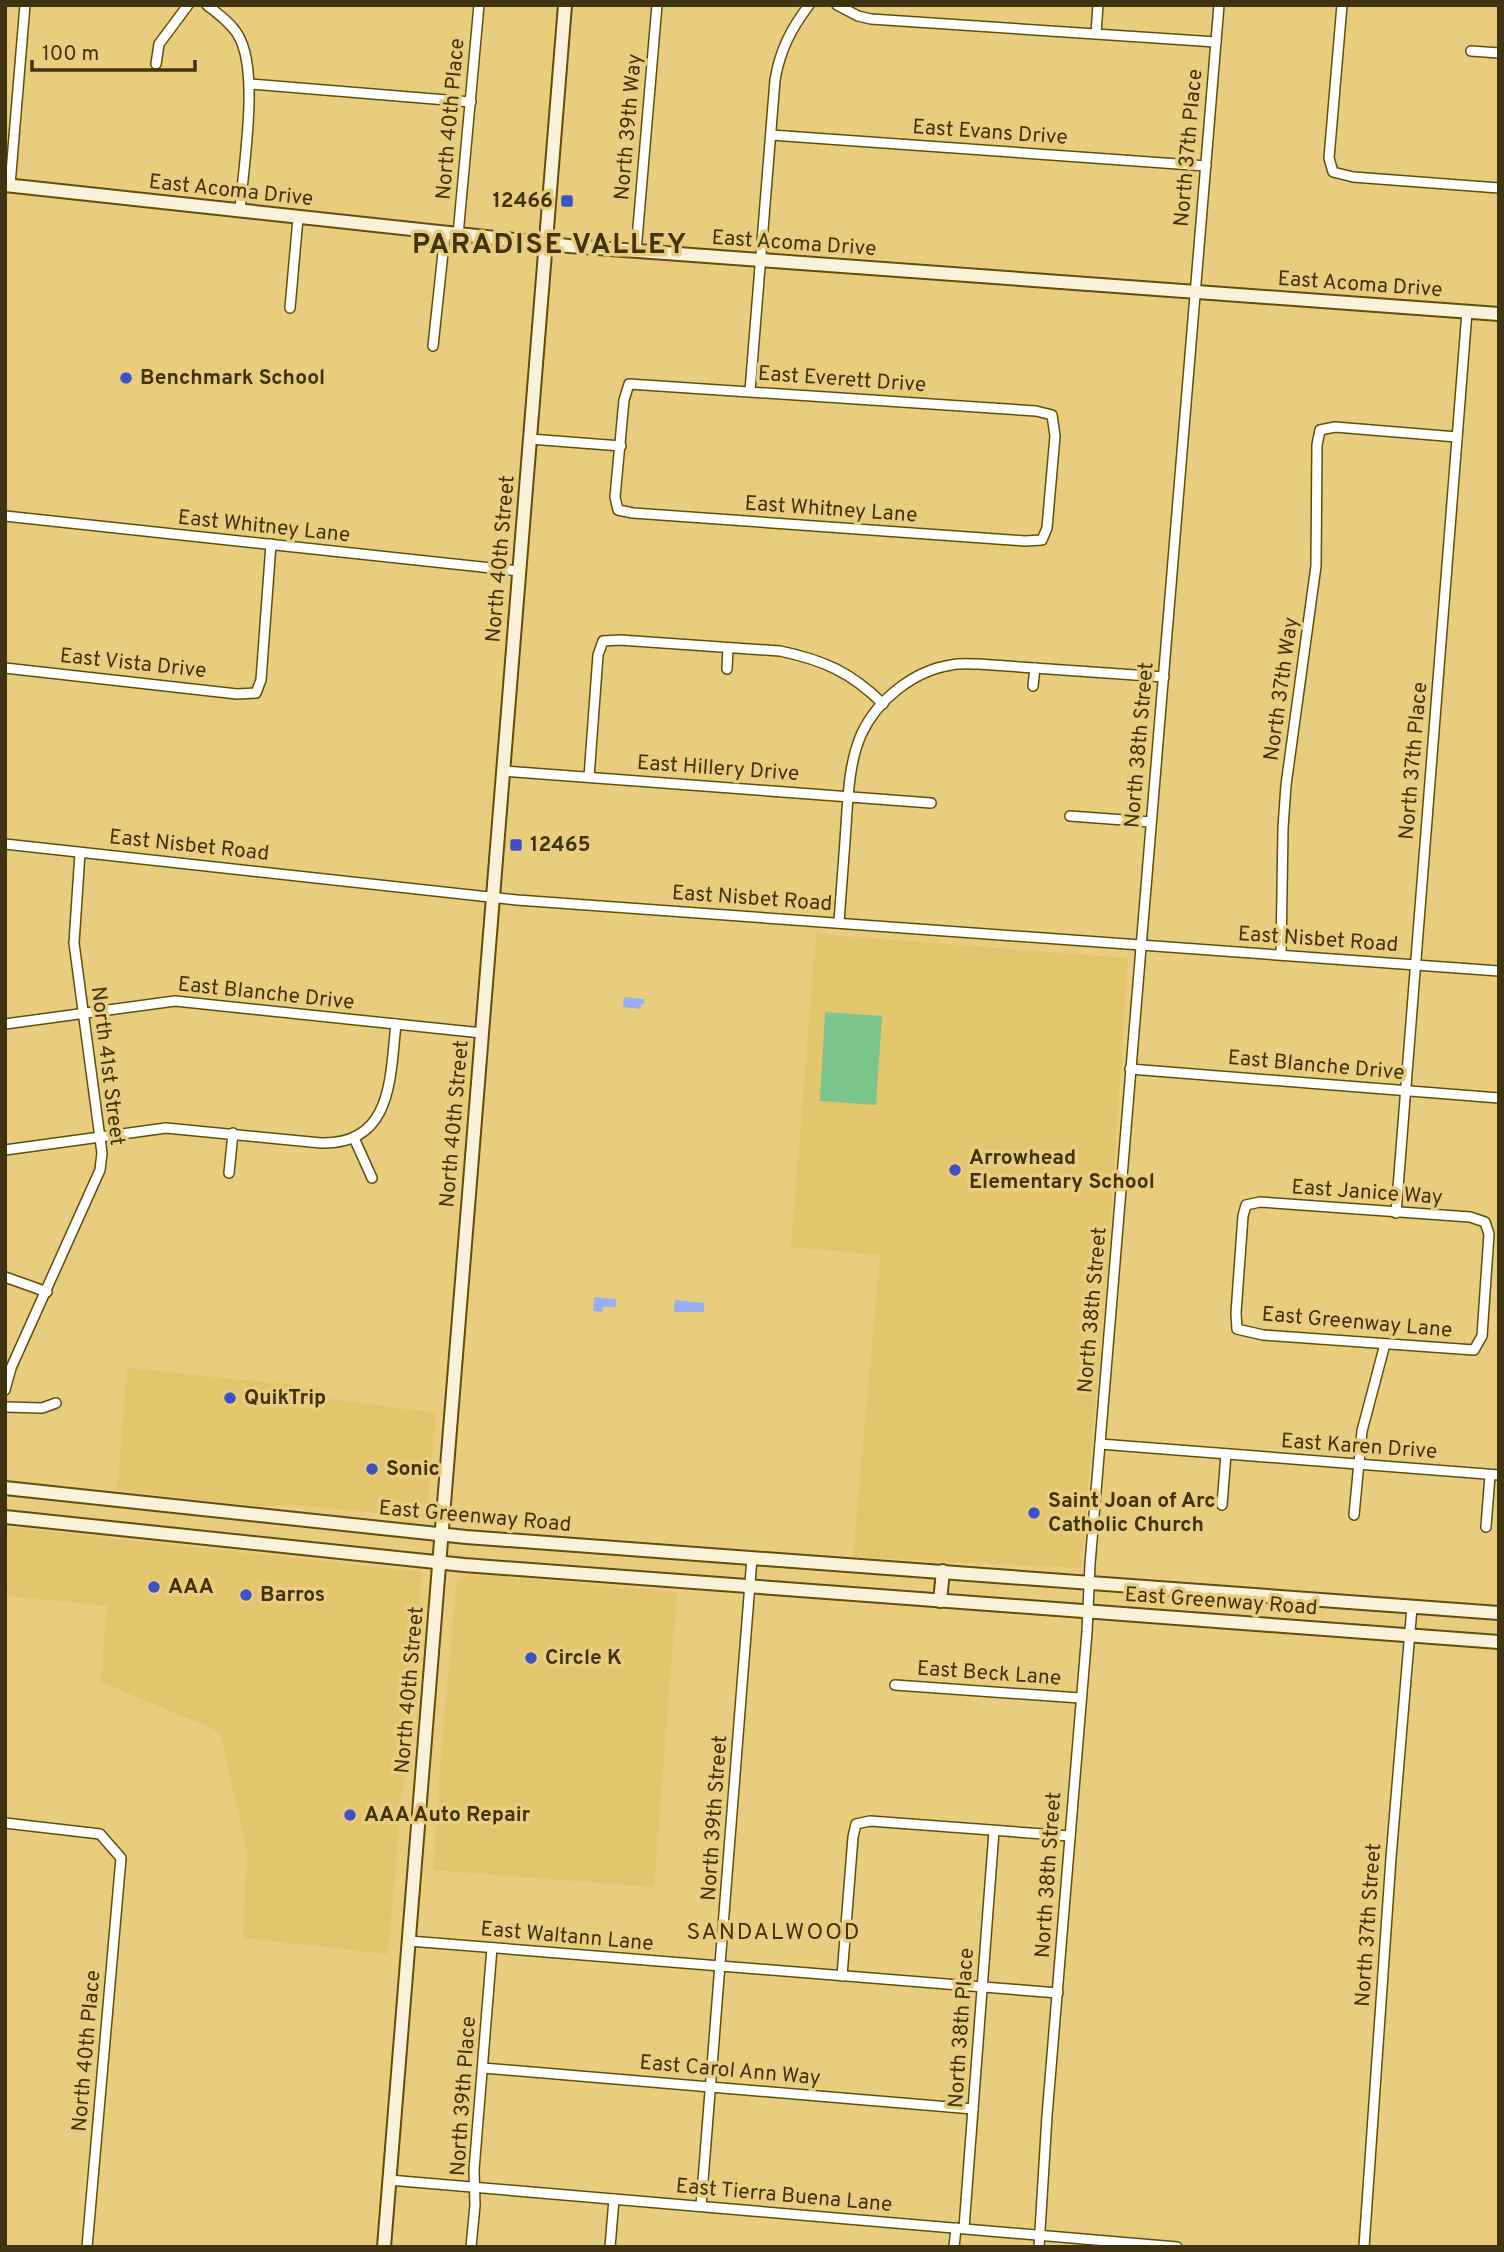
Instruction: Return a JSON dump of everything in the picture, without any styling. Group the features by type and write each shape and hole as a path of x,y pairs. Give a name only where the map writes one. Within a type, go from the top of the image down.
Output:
{"main road":[{"name":"North 40th Street","path":"384,2247 565,5"},
{"name":"East Acoma Drive","path":"7,185 546,244 1499,314"},
{"name":"East Greenway Road","path":"5,1488 442,1535 1499,1613"},
{"name":"East Greenway Road","path":"5,1517 440,1563 1499,1642"},
{"path":"940,1601 943,1572"}],"street":[{"path":"7,185 25,5"},
{"path":"156,64 159,44 188,5"},
{"path":"207,5 239,36 248,61 250,84 240,211"},
{"name":"North 40th Place","path":"458,235 479,5"},
{"name":"North 39th Way","path":"636,251 657,5"},
{"path":"750,391 778,58 785,41 809,5"},
{"path":"837,5 858,16 872,19 1216,42"},
{"path":"1096,33 1098,5"},
{"name":"North 37th Place","path":"1194,293 1219,5"},
{"path":"1342,5 1329,158 1333,172 1353,177 1499,188"},
{"path":"1471,51 1499,53"},
{"path":"250,84 471,102"},
{"name":"East Evans Drive","path":"771,135 1206,166"},
{"path":"290,308 298,218"},
{"path":"433,346 444,234"},
{"name":"North 38th Street","path":"1039,2247 1089,1582 1194,293"},
{"name":"North 37th Place","path":"1396,1213 1467,312"},
{"name":"East Everett Drive","path":"621,446 624,400 629,384 1036,411 1052,415 1055,436 1047,528 1042,540"},
{"name":"North 37th Way","path":"1281,954 1284,806 1316,566 1317,445 1320,429 1335,427 1457,437"},
{"path":"530,439 621,446"},
{"name":"East Whitney Lane","path":"621,446 615,497 618,510 1011,540 1042,540"},
{"name":"East Whitney Lane","path":"5,516 519,571"},
{"name":"East Vista Drive","path":"5,668 237,694 256,693 261,680 271,544"},
{"path":"589,778 598,655 603,641 780,651 840,669 883,704"},
{"path":"727,669 728,648"},
{"path":"839,923 848,797 855,754 861,735 873,714 897,689 933,670 952,664 1164,677"},
{"path":"1034,686 1035,668"},
{"name":"East Hillery Drive","path":"503,771 931,803"},
{"path":"1070,816 1151,822"},
{"name":"East Nisbet Road","path":"5,844 493,897 1499,971"},
{"name":"North 41st Street","path":"5,1390 11,1368 100,1170 100,1136 74,943 80,853"},
{"name":"East Blanche Drive","path":"5,1024 175,1001 482,1033"},
{"path":"5,1150 166,1128 321,1143 354,1138 374,1122 387,1097 396,1024"},
{"name":"East Blanche Drive","path":"1130,1069 1499,1098"},
{"path":"229,1173 233,1133"},
{"path":"354,1138 372,1178"},
{"name":"East Janice Way","path":"1237,1329 1239,1271 1246,1205 1260,1202 1471,1217 1485,1222 1489,1234 1482,1336 1474,1350"},
{"path":"5,1277 47,1292"},
{"name":"East Greenway Lane","path":"1237,1329 1263,1335 1474,1350"},
{"path":"1354,1515 1362,1431 1385,1344"},
{"path":"5,1407 42,1408 56,1403"},
{"name":"East Karen Drive","path":"1100,1444 1495,1475 1486,1527"},
{"path":"1222,1505 1226,1454"},
{"name":"North 39th Street","path":"701,2206 752,1558"},
{"name":"North 37th Street","path":"1364,2247 1391,1858 1412,1607"},
{"name":"East Beck Lane","path":"895,1685 1080,1698"},
{"path":"842,1976 856,1824 870,1821 1070,1836"},
{"name":"North 40th Place","path":"5,1823 100,1834 121,1858 87,2247"},
{"name":"North 38th Place","path":"954,2247 960,2228 973,2109 994,1830"},
{"name":"East Waltann Lane","path":"409,1941 1058,1993"},
{"name":"North 39th Place","path":"471,2247 492,1948"},
{"name":"East Carol Ann Way","path":"483,2067 973,2109"},
{"name":"East Tierra Buena Lane","path":"389,2180 1177,2247"},
{"path":"610,2247 614,2199"}],"shaded area":[{"path":"816,934 1128,958 1107,1271 1081,1568 853,1557 880,1255 791,1247"},
{"path":"127,1368 323,1388 324,1398 436,1413 425,1516 411,1523 368,1512 295,1505 255,1506 117,1490"},
{"path":"5,1527 422,1572 388,1954 243,1938 247,1852 220,1732 101,1682 107,1606 5,1596"},
{"path":"470,1574 677,1592 654,1887 433,1870 456,1586 462,1578"}],"green space":[{"path":"825,1012 882,1016 876,1105 820,1101"}],"water":[{"path":"624,997 644,999 644,1004 641,1004 641,1009 623,1007"},
{"path":"594,1297 616,1299 616,1307 603,1307 602,1312 593,1311"},
{"path":"675,1300 704,1303 704,1312 674,1312"}],"place":[{"name":"12466","path":"567,201"},
{"name":"Benchmark School","path":"126,378"},
{"name":"12465","path":"516,845"},
{"name":"Arrowhead Elementary School","path":"955,1170"},
{"name":"QuikTrip","path":"230,1398"},
{"name":"Sonic","path":"372,1469"},
{"name":"Saint Joan of Arc Catholic Church","path":"1034,1513"},
{"name":"AAA","path":"154,1587"},
{"name":"Barros","path":"246,1595"},
{"name":"Circle K","path":"531,1658"},
{"name":"AAA Auto Repair","path":"350,1815"}],"district":[{"name":"PARADISE VALLEY","path":"550,246"},
{"name":"SANDALWOOD","path":"774,1933"}]}
